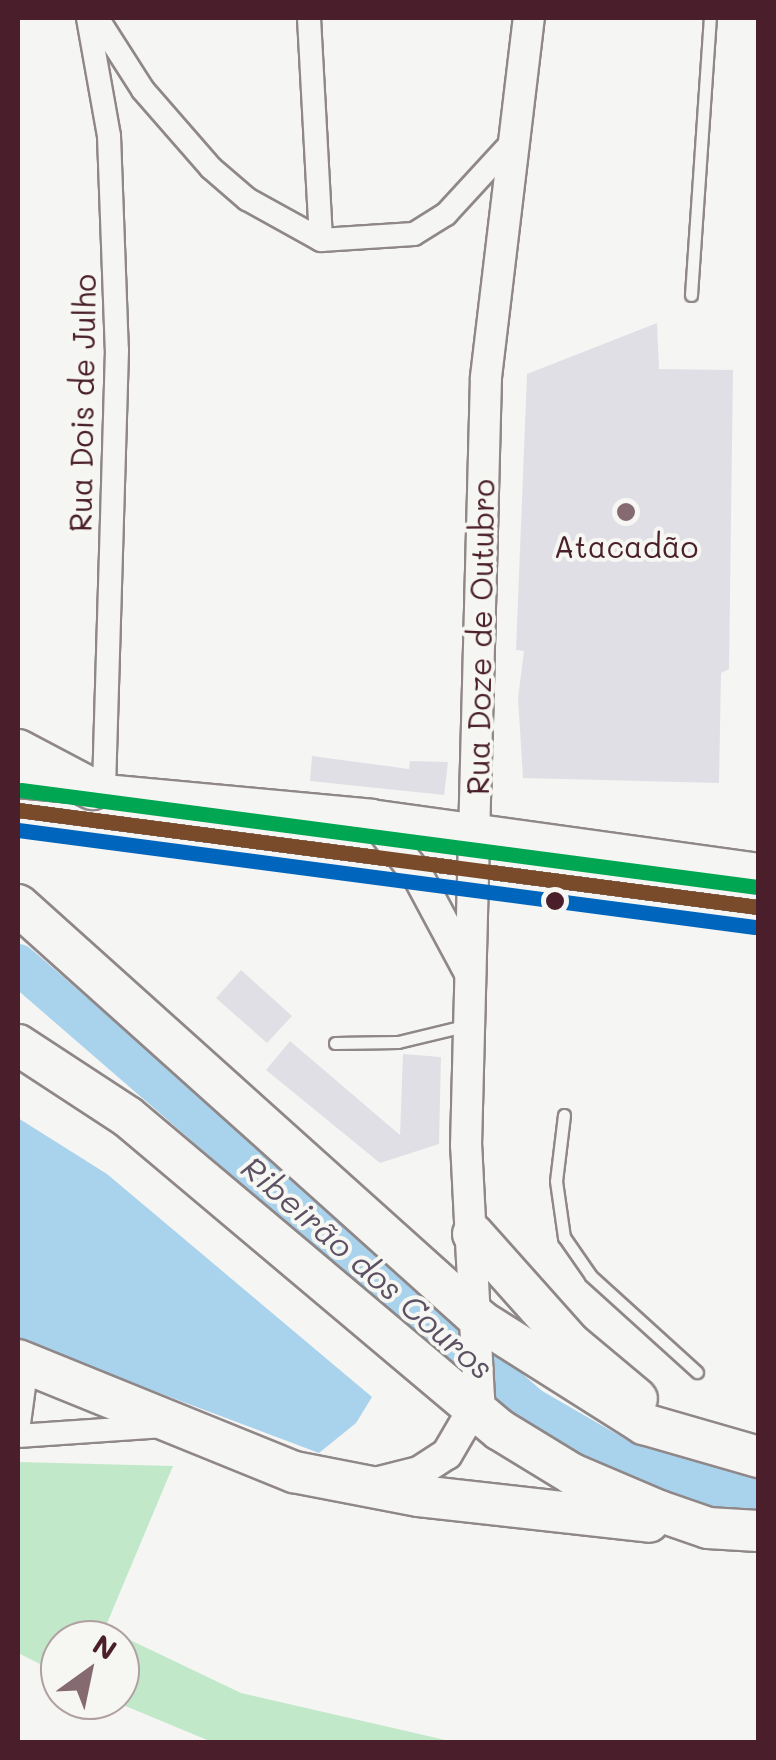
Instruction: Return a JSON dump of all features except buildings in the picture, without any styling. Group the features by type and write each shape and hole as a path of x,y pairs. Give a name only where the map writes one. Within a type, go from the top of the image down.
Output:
{"highway":[{"path":"18,750 98,790"},
{"path":"18,904 481,1328 599,1402 691,1441 758,1457"},
{"path":"18,1045 128,1117 476,1406 572,1474 708,1528"},
{"path":"473,1234 570,1343 691,1441"},
{"path":"22,1362 174,1426 358,1488 758,1531"}],"street":[{"name":"Rua Dois de Julho","path":"88,18 109,136 118,350 98,790"},
{"path":"97,18 143,90 211,168 247,198 322,240 414,234 446,214 520,134"},
{"path":"309,18 322,240"},
{"name":"Rua Doze de Outubro","path":"476,1406 481,1328 473,1234 470,1025 477,867 486,377 520,134 530,18"},
{"path":"18,782 371,815 758,869"},
{"path":"371,815 404,859 471,976"},
{"path":"22,1362 18,1433 174,1426"},
{"path":"358,1488 433,1463 476,1406"}],"lane":[{"path":"691,295 710,18"},
{"path":"18,810 477,867 758,907"},
{"path":"335,1043 398,1042 470,1025"},
{"path":"564,1115 556,1181 564,1236 591,1276 697,1372"}],"green space":[{"path":"18,1462 173,1466 108,1620 40,1620 40,1664 18,1653"},
{"path":"140,1645 241,1693 454,1742 212,1742 140,1712"}],"water":[{"path":"18,1118 107,1174 372,1397 356,1423 319,1453 18,1340"}],"waterway":[{"name":"Ribeirão dos Couros","path":"18,964 530,1407 627,1463 758,1499"}],"transit line":[{"path":"21,790 758,887"},
{"path":"18,810 758,907"},
{"path":"18,830 755,927"}],"place":[{"name":"Atacadão","path":"626,512"}]}
